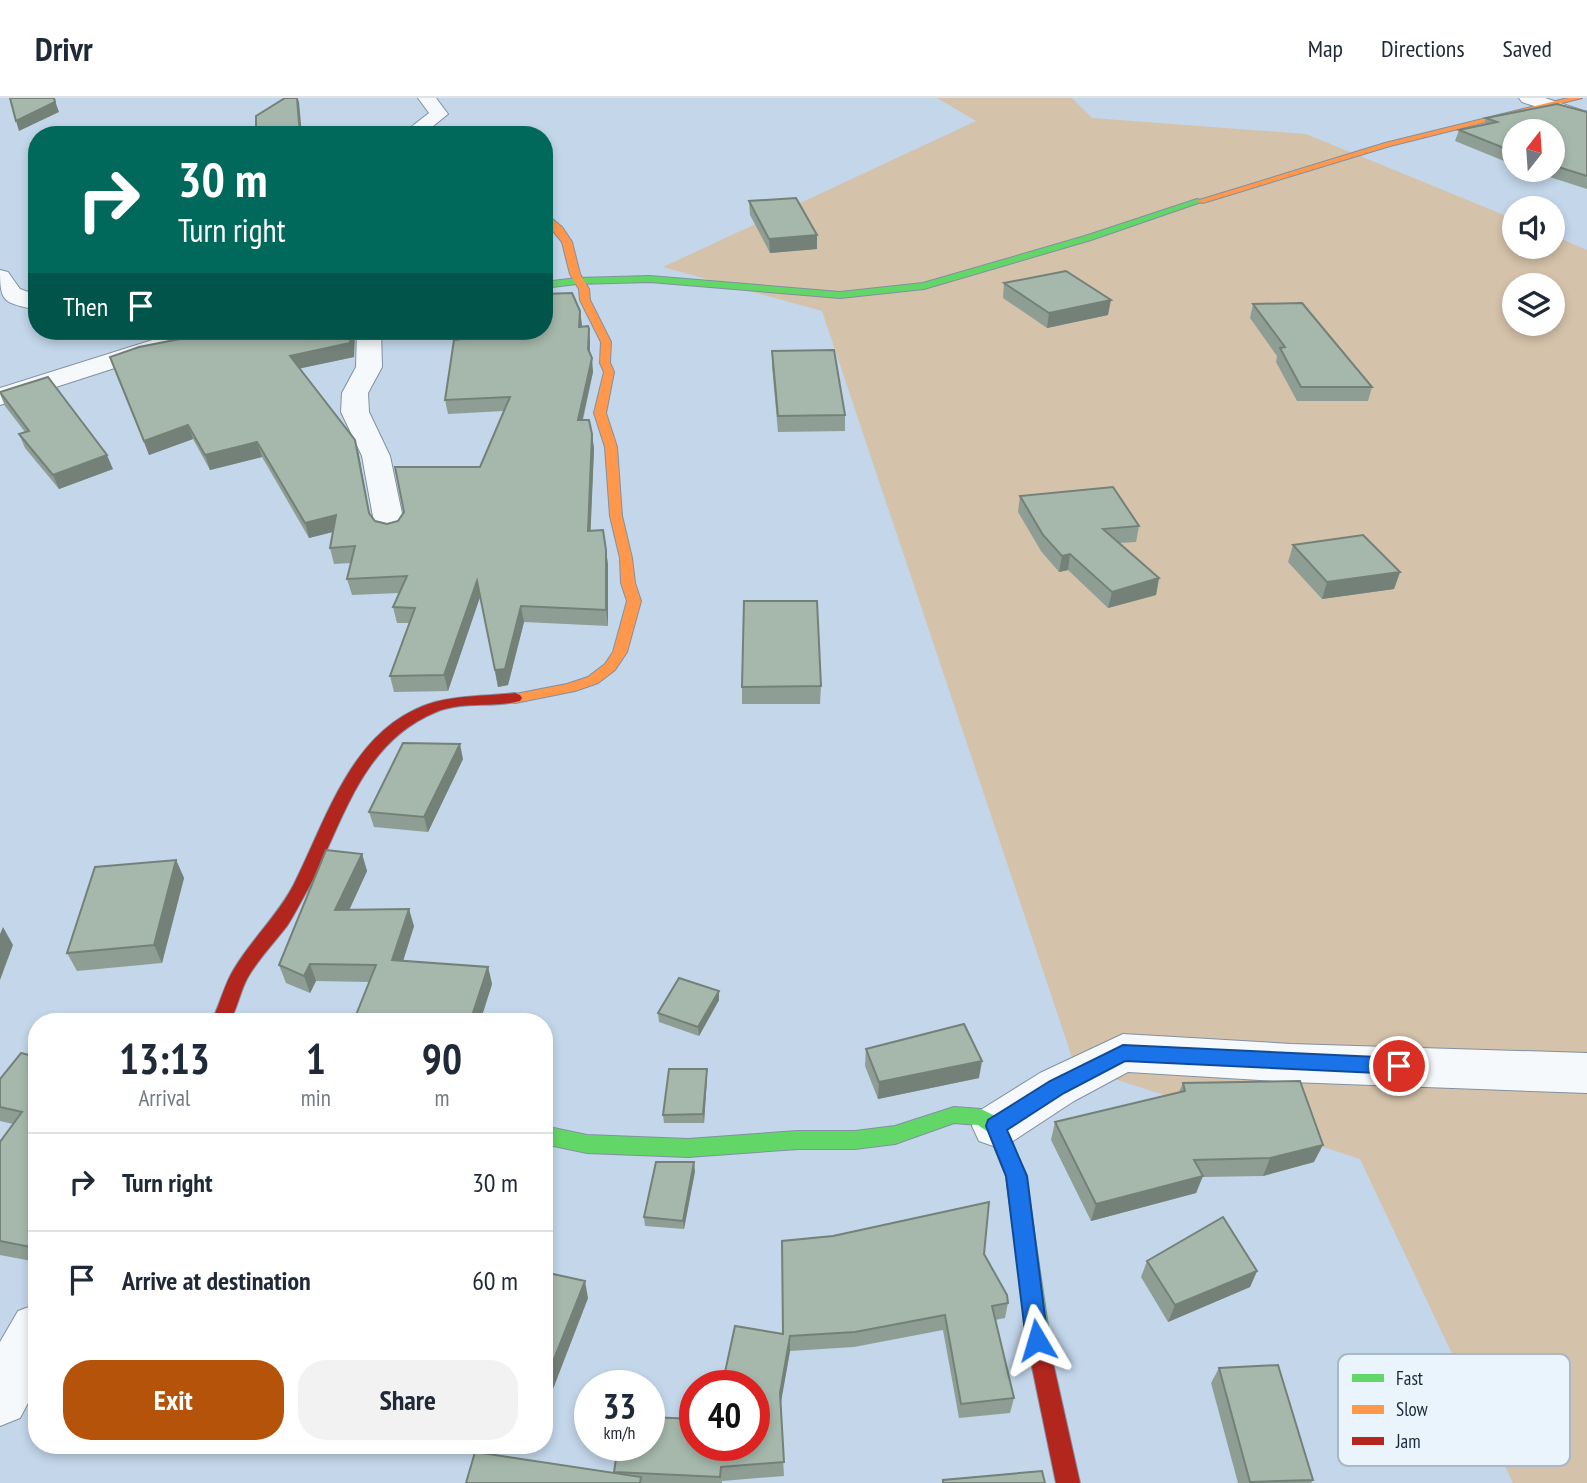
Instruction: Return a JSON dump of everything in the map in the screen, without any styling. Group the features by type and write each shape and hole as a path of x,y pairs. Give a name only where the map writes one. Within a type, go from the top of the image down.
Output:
{"street":[{"path":"422,126 439,114 427,98"},
{"path":"1528,98 1587,118"},
{"path":"553,284 650,279 840,295 924,286 1088,238 1309,165 1501,114 1578,98"},
{"path":"232,1013 236,983 288,912 329,819 348,784 390,730 430,709 570,688 601,674 610,667 620,652 634,601 628,583 626,558 616,516 611,447 600,413 609,372 606,342 584,300 584,289 577,281 569,246 553,223"},
{"path":"0,277 12,293 28,299"},
{"path":"125,340 144,349"},
{"path":"0,397 174,340"},
{"path":"369,340 369,367 355,393 355,412 376,456 390,528"},
{"path":"996,1126 1057,1087 1123,1053 1291,1063 1587,1073"},
{"path":"553,1137 587,1144 688,1148 895,1135 954,1115 965,1114 981,1117 996,1126 1016,1176 1037,1340 1068,1483"},
{"path":"0,1398 28,1347"}],"shaded area":[{"path":"937,98 1072,98 1092,118 1306,134 1502,214 1502,259 1565,259 1565,241 1587,250 1587,1483 1513,1483 1505,1466 1570,1466 1570,1354 1452,1354 1360,1159 1075,1066 822,311 663,267 976,121"}],"building":[{"path":"10,98 54,98 55,102 16,121"},
{"path":"285,98 297,98 299,126 256,126 256,116"},
{"path":"1557,104 1587,112 1587,176 1565,169 1565,119 1502,119 1502,147 1459,130 1497,122 1486,118"},
{"path":"796,198 817,235 769,239 749,201"},
{"path":"1066,271 1111,300 1049,313 1004,283"},
{"path":"572,293 580,311 579,327 588,326 589,329 588,349 592,358 578,420 589,420 592,434 588,531 603,530 606,550 606,610 521,606 505,669 495,670 477,581 444,675 390,676 415,608 393,607 407,576 347,579 355,546 330,548 336,515 305,523 257,442 205,455 188,425 144,441 110,357 139,347 175,340 350,340 350,343 290,356 355,440 369,513 375,521 387,524 398,521 404,512 395,467 480,467 510,397 445,400 454,340 553,340 553,294"},
{"path":"1302,303 1372,387 1301,387 1280,348 1285,347 1253,304"},
{"path":"834,350 845,415 778,416 772,351"},
{"path":"48,377 107,455 53,475 19,434 29,431 0,392"},
{"path":"1113,487 1139,526 1103,529 1159,578 1112,592 1070,554 1062,556 1043,535 1020,496"},
{"path":"1363,535 1400,572 1327,582 1293,545"},
{"path":"744,601 817,601 821,686 742,687"},
{"path":"403,743 460,744 424,817 369,812"},
{"path":"326,850 362,854 335,910 409,909 392,960 488,967 473,1013 357,1013 376,965 310,964 304,976 279,965"},
{"path":"176,860 154,945 67,953 95,867"},
{"path":"679,978 719,991 698,1027 658,1013"},
{"path":"964,1024 982,1061 879,1082 866,1049"},
{"path":"21,1053 28,1055 28,1246 0,1241 0,1142 22,1112 0,1107 0,1079"},
{"path":"669,1069 707,1069 703,1114 663,1115"},
{"path":"1300,1081 1323,1145 1270,1158 1194,1160 1203,1176 1096,1204 1055,1122 1185,1091 1183,1083"},
{"path":"656,1162 694,1162 683,1221 644,1217"},
{"path":"989,1202 984,1254 1007,1295 1008,1303 992,1306 1014,1398 961,1404 945,1315 855,1332 790,1336 780,1393 784,1462 721,1467 720,1477 614,1472 616,1461 665,1461 665,1418 679,1418 679,1461 770,1461 770,1370 725,1370 735,1326 783,1334 782,1241 833,1236"},
{"path":"1223,1217 1257,1271 1175,1305 1147,1261"},
{"path":"553,1274 585,1281 553,1361"},
{"path":"1278,1365 1313,1480 1250,1482 1219,1368"},
{"path":"474,1454 641,1477 640,1483 466,1483"},
{"path":"1042,1471 1045,1483 943,1483 943,1480"}],"traffic: fast":[{"path":"553,284 650,279 840,295 924,286 1088,238 1200,201"},
{"path":"553,1137 587,1144 688,1148 798,1140 855,1140 895,1135 954,1115 981,1117 996,1126 1016,1176 1043,1367"}],"traffic: slow":[{"path":"1200,201 1387,144 1578,98"},
{"path":"515,698 570,688 593,680 610,667 620,652 634,601 628,583 626,558 616,516 611,447 600,413 609,372 605,363 606,342 585,300 584,289 575,274 567,242 553,223"}],"traffic: jam":[{"path":"225,1013 240,975 286,913 342,797 358,769 377,745 401,724 430,709 461,702 515,698"},
{"path":"1043,1367 1068,1483"}],"route":[{"path":"1037,1340 1016,1176 996,1126 1057,1087 1123,1053 1399,1066"}]}
